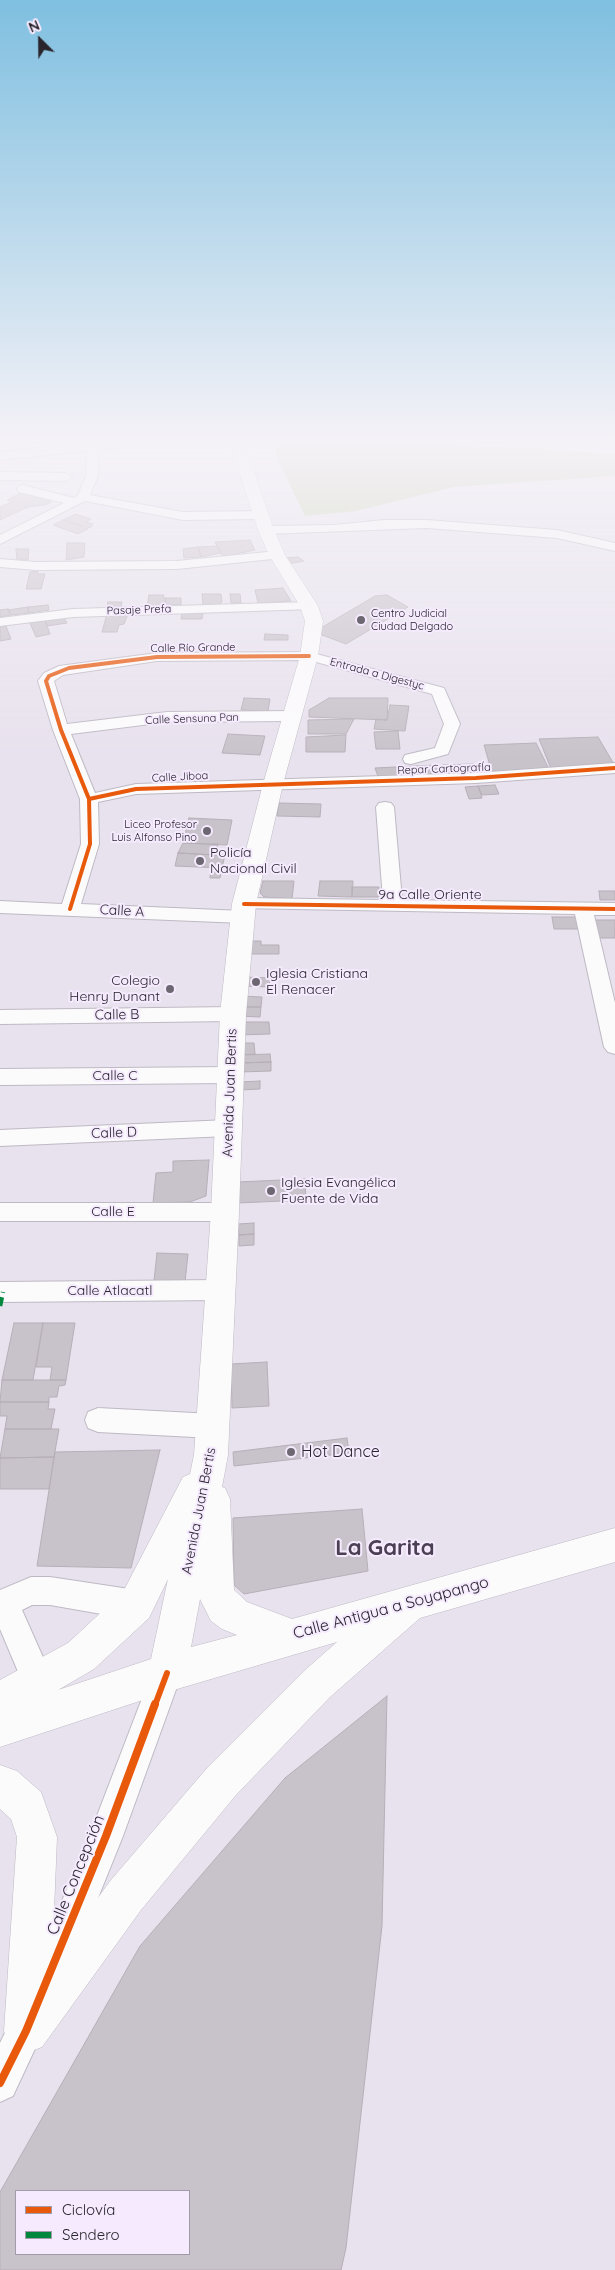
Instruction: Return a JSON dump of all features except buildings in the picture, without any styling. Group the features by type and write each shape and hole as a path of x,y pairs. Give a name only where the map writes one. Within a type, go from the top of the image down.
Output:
{"main road":[{"name":"Avenida Juan Bertis","path":"167,1673 212,1441 226,1212 233,1014 244,910 273,784 310,656 314,621 309,606 274,549"},
{"path":"0,1701 38,1682 81,1656 136,1605 212,1441"},
{"path":"212,1441 216,1594 224,1608 235,1616 288,1636"},
{"name":"Calle Antigua a Soyapango","path":"0,1728 167,1673 288,1636 411,1604 615,1545"},
{"path":"26,2031 126,1895 222,1780 318,1684 411,1604"},
{"path":"0,1785 4,1785 27,1806 37,1837 26,2031"}],"street":[{"path":"0,563 36,566 177,565 277,555"},
{"name":"Pasaje Prefa","path":"0,622 74,613 309,606"},
{"name":"Calle Río Grande","path":"61,730 46,681 49,676 68,668 157,657 310,656"},
{"name":"Entrada a Digestyc","path":"310,656 439,691 452,724 442,751 411,759"},
{"name":"Calle Sensuna Pan","path":"61,730 167,717 293,716"},
{"path":"61,730 89,799 90,844 70,908"},
{"name":"Repar CartografÍa","path":"273,784 476,778 615,768"},
{"name":"Calle Jiboa","path":"89,799 136,789 273,784"},
{"path":"385,807 392,906"},
{"name":"9a Calle Oriente","path":"244,910 392,906 615,909"},
{"name":"Calle A","path":"0,907 244,910"},
{"path":"583,908 615,1047"},
{"name":"Calle B","path":"0,1017 233,1014"},
{"name":"Calle C","path":"0,1077 230,1075"},
{"name":"Calle D","path":"0,1138 228,1128"},
{"name":"Calle E","path":"0,1212 226,1212"},
{"name":"Calle Atlacatl","path":"1,1297 220,1290"},
{"path":"98,1420 212,1441"},
{"path":"38,1682 2,1604 31,1591 50,1591 136,1605"},
{"name":"Calle Concepción","path":"0,2083 26,2031 106,1836 167,1673"}],"marked path":[{"path":"0,1306 3,1292"}],"cycle path":[{"path":"70,909 90,844 89,799 61,730 46,681 49,676 69,668 157,657 309,656"},
{"path":"89,799 136,789 476,778 615,768"},
{"path":"244,904 615,909"},
{"path":"0,2083 26,2031 106,1836 167,1673"}],"place":[{"name":"Centro Judicial Ciudad Delgado","path":"361,620"},
{"name":"Liceo Profesor Luis Alfonso Pino","path":"207,831"},
{"name":"Policía Nacional Civil","path":"200,861"},
{"name":"Iglesia Cristiana El Renacer","path":"256,982"},
{"name":"Colegio Henry Dunant","path":"170,989"},
{"name":"Iglesia Evangélica Fuente de Vida","path":"271,1191"},
{"name":"Hot Dance","path":"291,1452"}],"district":[{"name":"La Garita","path":"385,1548"}]}
